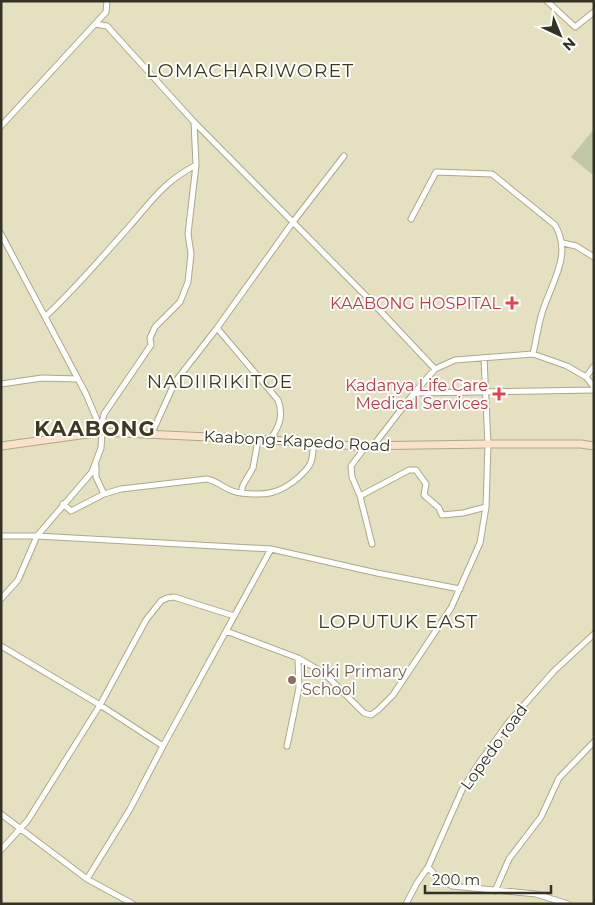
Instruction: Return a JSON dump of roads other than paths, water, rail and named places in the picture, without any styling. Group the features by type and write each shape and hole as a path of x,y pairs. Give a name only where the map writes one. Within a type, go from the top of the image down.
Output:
{"main road":[{"name":"Kaabong-Kapedo Road","path":"1,446 102,430 152,435 370,446 488,444 582,444 594,446"}],"street":[{"path":"1,126 96,24 106,12 107,1"},
{"path":"547,1 575,27 594,12"},
{"path":"96,24 107,26 194,122 435,368"},
{"path":"104,494 96,476 104,414 151,345 150,338 155,327 175,308 188,282 191,254 188,234 196,166 194,122"},
{"path":"152,435 176,382 293,222 344,156"},
{"path":"46,316 79,282 158,192 180,174 196,166"},
{"path":"411,219 436,172 492,174 555,226 561,235 562,260 541,314 533,354"},
{"path":"1,234 46,316 102,430"},
{"path":"562,244 576,246 594,257"},
{"path":"217,328 278,400 281,413 280,421 270,440"},
{"path":"372,544 360,496 352,477 351,466 435,368 455,360 533,354 567,366 586,377 594,388"},
{"path":"226,631 298,658 324,673 364,713 370,715 393,695 451,608 480,543 486,507 488,444 484,358"},
{"path":"586,377 594,366"},
{"path":"1,384 42,378 78,379"},
{"path":"414,393 594,388"},
{"path":"241,493 243,485 253,468 258,440"},
{"path":"63,504 71,511 104,494 122,489 207,479 217,481 231,492 270,494 287,487 311,464 314,443"},
{"path":"1,599 18,580 37,536 92,472 97,463"},
{"path":"360,496 409,470 416,470 426,484 424,494 439,508 442,515 463,513 486,507"},
{"path":"1,536 37,536 272,549 377,573 460,589"},
{"path":"87,879 130,809 272,549"},
{"path":"1,850 28,820 100,705 146,620 156,607 167,598 174,597 234,616"},
{"name":"Lopedo road","path":"406,904 428,867 462,790 479,763 508,723 554,671 594,634"},
{"path":"1,646 100,705 163,746"},
{"path":"286,746 299,688 298,658"},
{"path":"495,891 509,859 541,817 559,778 594,742"},
{"path":"1,814 87,879 133,904"},
{"path":"428,867 435,875 452,886 536,894 568,904"}],"place":[{"name":"KAABONG HOSPITAL","path":"512,303"},
{"name":"Kadanya Life Care Medical Services","path":"499,394"},
{"name":"Loiki Primary School","path":"292,680"}],"district":[{"name":"LOMACHARIWORET","path":"250,70"},
{"name":"NADIIRIKITOE","path":"220,381"},
{"name":"KAABONG","path":"95,428"},
{"name":"LOPUTUK EAST","path":"398,621"}]}
